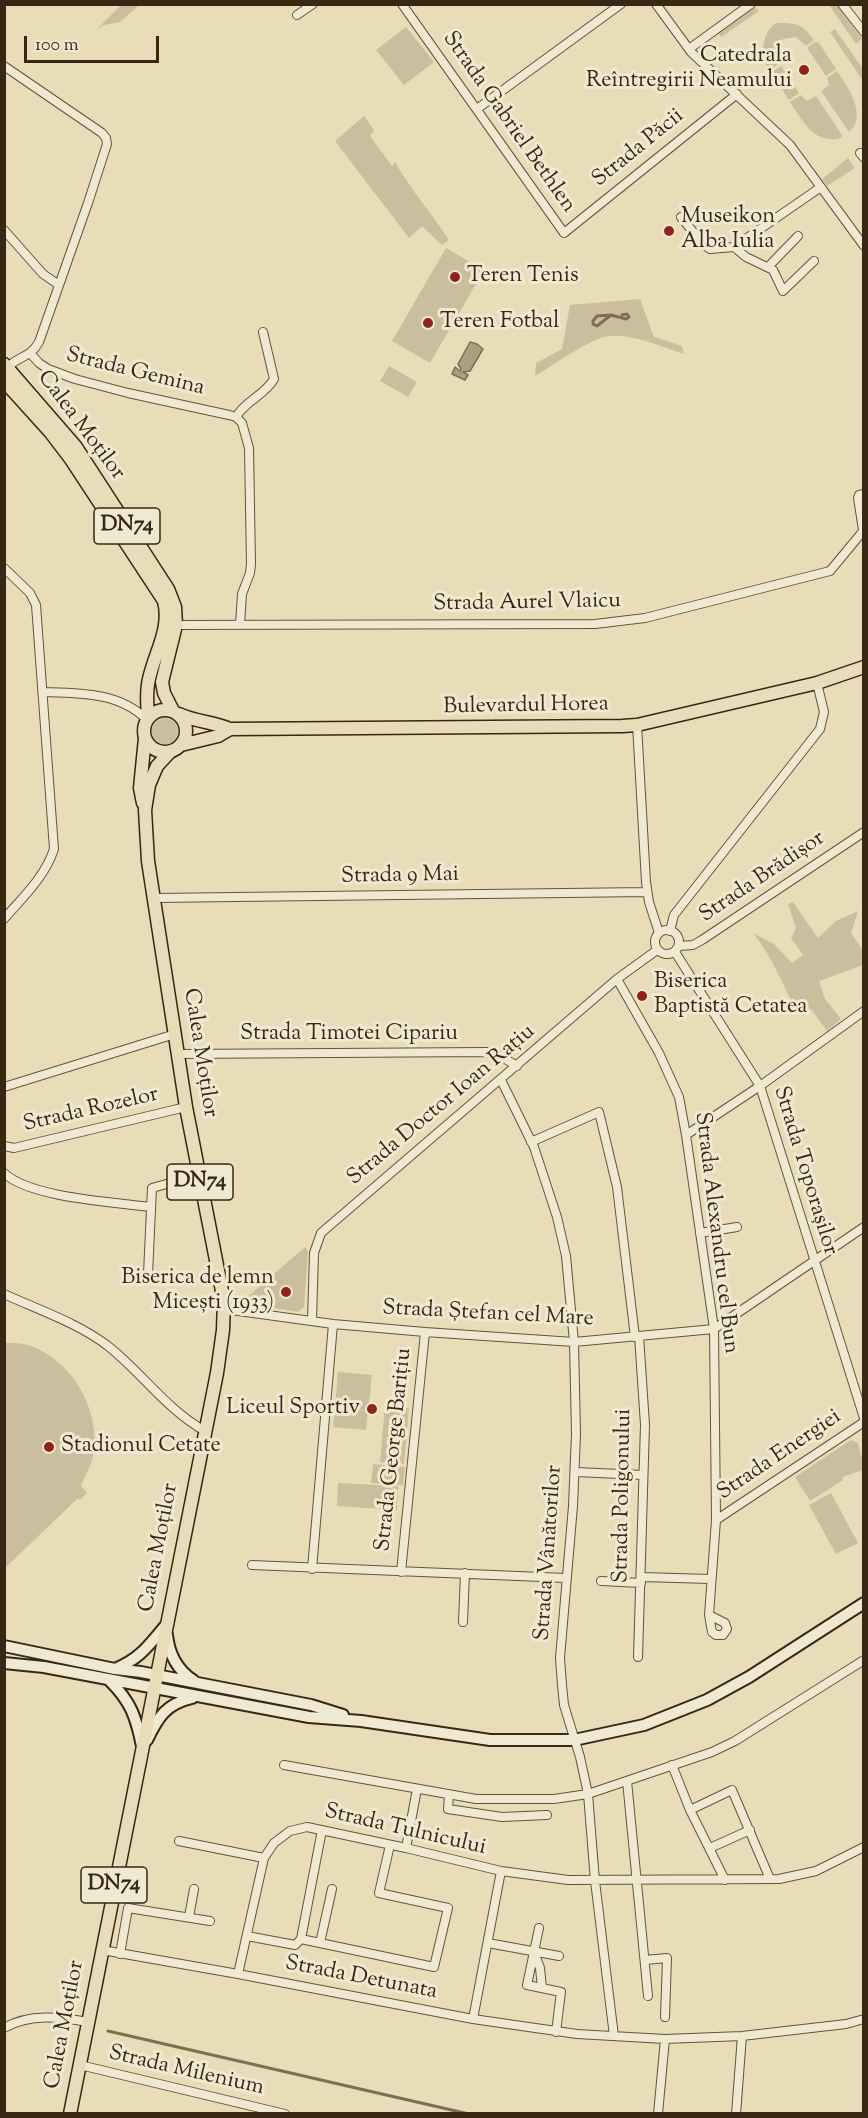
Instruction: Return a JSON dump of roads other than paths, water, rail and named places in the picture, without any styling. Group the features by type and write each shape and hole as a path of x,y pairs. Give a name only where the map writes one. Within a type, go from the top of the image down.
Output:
{"main road":[{"name":"Calea Moților","path":"6,365 63,429 168,589 176,607 162,682 164,693 186,726 185,739 152,776 145,810"},
{"name":"Calea Moților","path":"4,381 51,432 90,486 158,590 171,626 148,679 147,718 143,729 145,738 140,788 145,810 148,861 186,1107 224,1309 221,1351 206,1431 70,2114"},
{"name":"Bulevardul Horea","path":"230,729 539,728 637,725 817,682 864,667"},
{"path":"147,718 160,710 176,712 192,720 219,724 230,729"},
{"path":"145,738 156,751 218,736 230,729"},
{"path":"4,1663 44,1667 309,1717 361,1721 490,1740 574,1740 644,1725 707,1700 749,1677 864,1603"},
{"path":"115,1669 144,1653 166,1625"},
{"path":"166,1625 172,1658 183,1673 199,1685"},
{"path":"4,1646 311,1705 361,1721"},
{"path":"110,1681 130,1704 138,1724 142,1748"},
{"path":"142,1748 157,1721 169,1707 196,1697"}],"street":[{"path":"297,15 313,4"},
{"name":"Strada Gabriel Bethlen","path":"402,4 564,233"},
{"path":"477,109 621,4"},
{"path":"656,4 689,49 790,145 864,246"},
{"path":"689,49 751,4"},
{"path":"842,4 864,32"},
{"name":"Strada Gemina","path":"4,66 100,131 106,138 106,150 39,342 31,354 48,369 75,379 236,417"},
{"name":"Strada Păcii","path":"564,233 737,94"},
{"path":"681,217 702,243 710,249 734,247 821,187"},
{"path":"4,230 43,274 59,285"},
{"path":"768,267 798,236"},
{"path":"734,247 746,257 768,267 776,275 783,291 814,261"},
{"path":"240,624 242,594 251,564 249,448 246,431 236,417 241,408 270,386 274,379 263,333"},
{"path":"6,365 31,354"},
{"path":"863,530 862,508 858,498 859,495 864,494"},
{"name":"Strada Aurel Vlaicu","path":"171,626 621,622 645,618 830,571 863,530"},
{"path":"4,568 34,599 54,849 40,877 4,919"},
{"path":"670,931 674,915 820,729 824,712 817,682"},
{"path":"43,692 102,696 124,703 147,718"},
{"path":"637,725 647,892 659,933"},
{"name":"Strada Brădișor","path":"677,949 702,940 864,832"},
{"name":"Strada 9 Mai","path":"154,898 647,892"},
{"path":"670,931 677,935 677,949 668,955 657,950 655,939 659,933 670,931"},
{"name":"Strada Toporașilor","path":"677,949 760,1086 864,1420"},
{"name":"Strada Doctor Ioan Rațiu","path":"312,1322 314,1253 321,1233 618,979 657,950"},
{"name":"Strada Alexandru cel Bun","path":"618,979 659,1053 679,1097 687,1135 714,1329 716,1520 709,1615 715,1624"},
{"path":"687,1135 864,1011"},
{"path":"4,1087 175,1034"},
{"name":"Strada Timotei Cipariu","path":"178,1054 486,1052 497,1054 517,1066"},
{"name":"Strada Vânătorilor","path":"501,1080 531,1142 562,1236 574,1342 575,1472 560,1658 561,1676 564,1706 582,1763 588,1794 595,1881 614,2036"},
{"name":"Strada Rozelor","path":"4,1146 14,1148 186,1107"},
{"name":"Strada Poligonului","path":"531,1142 599,1113 617,1187 637,1336 645,1425 638,1657"},
{"path":"4,1173 10,1179 44,1192 151,1207"},
{"path":"148,1274 153,1187 199,1175"},
{"path":"700,1233 738,1227"},
{"name":"Strada Ștefan cel Mare","path":"224,1309 333,1324 574,1342 714,1329 864,1227"},
{"path":"4,1294 94,1336 123,1359 180,1415 206,1431"},
{"path":"312,1569 333,1324"},
{"name":"Strada George Barițiu","path":"401,1572 425,1332"},
{"name":"Strada Energiei","path":"716,1520 864,1420"},
{"path":"575,1472 643,1475"},
{"path":"252,1565 566,1578"},
{"path":"463,1622 465,1573"},
{"path":"601,1581 711,1579"},
{"path":"284,1765 476,1799 554,1799 588,1794 735,1742 864,1660"},
{"path":"672,1765 690,1810 725,1880"},
{"path":"627,1781 648,1996"},
{"path":"406,1848 417,1789"},
{"path":"690,1810 732,1790 770,1879"},
{"path":"449,1794 448,1809 502,1817 547,1815"},
{"name":"Strada Tulnicului","path":"238,1974 264,1858 274,1843 290,1831 307,1827 501,1871 568,1880 595,1881 770,1879 798,1876 816,1871 864,1846"},
{"path":"247,1936 295,1946 301,1939 322,1830"},
{"path":"710,1848 750,1830"},
{"path":"179,1841 264,1858"},
{"path":"301,1939 434,1967 448,1908 379,1893 390,1845"},
{"path":"473,2019 501,1871"},
{"path":"320,1943 332,1888"},
{"path":"189,1917 194,1889"},
{"path":"120,1954 128,1908 210,1921"},
{"path":"539,1928 527,1985 561,1992 556,2032"},
{"path":"488,1943 559,1956"},
{"name":"Strada Detunata","path":"102,1950 473,2019 556,2032 665,2038 742,2036 846,2024 864,2019"},
{"path":"534,1952 540,1968 542,1988"},
{"path":"645,1960 666,1958 665,2018"},
{"path":"4,2028 33,2018 66,2018 88,2022"},
{"path":"736,2114 742,2036"},
{"path":"658,2114 665,2038"},
{"name":"Strada Milenium","path":"80,2065 285,2114"}],"waterway":[{"path":"611,315 597,316 593,324 597,326 611,315 626,319 629,317 627,314 622,315"},
{"path":"108,2031 469,2114"}],"place":[{"name":"Catedrala Reîntregirii Neamului","path":"804,70"},
{"name":"Museikon Alba Iulia","path":"669,231"},
{"name":"Teren Tenis","path":"455,277"},
{"name":"Teren Fotbal","path":"428,323"},
{"name":"Biserica Baptistă Cetatea","path":"642,996"},
{"name":"Biserica de lemn Micești (1933)","path":"286,1292"},
{"name":"Liceul Sportiv","path":"372,1409"},
{"name":"Stadionul Cetate","path":"49,1447"}]}
